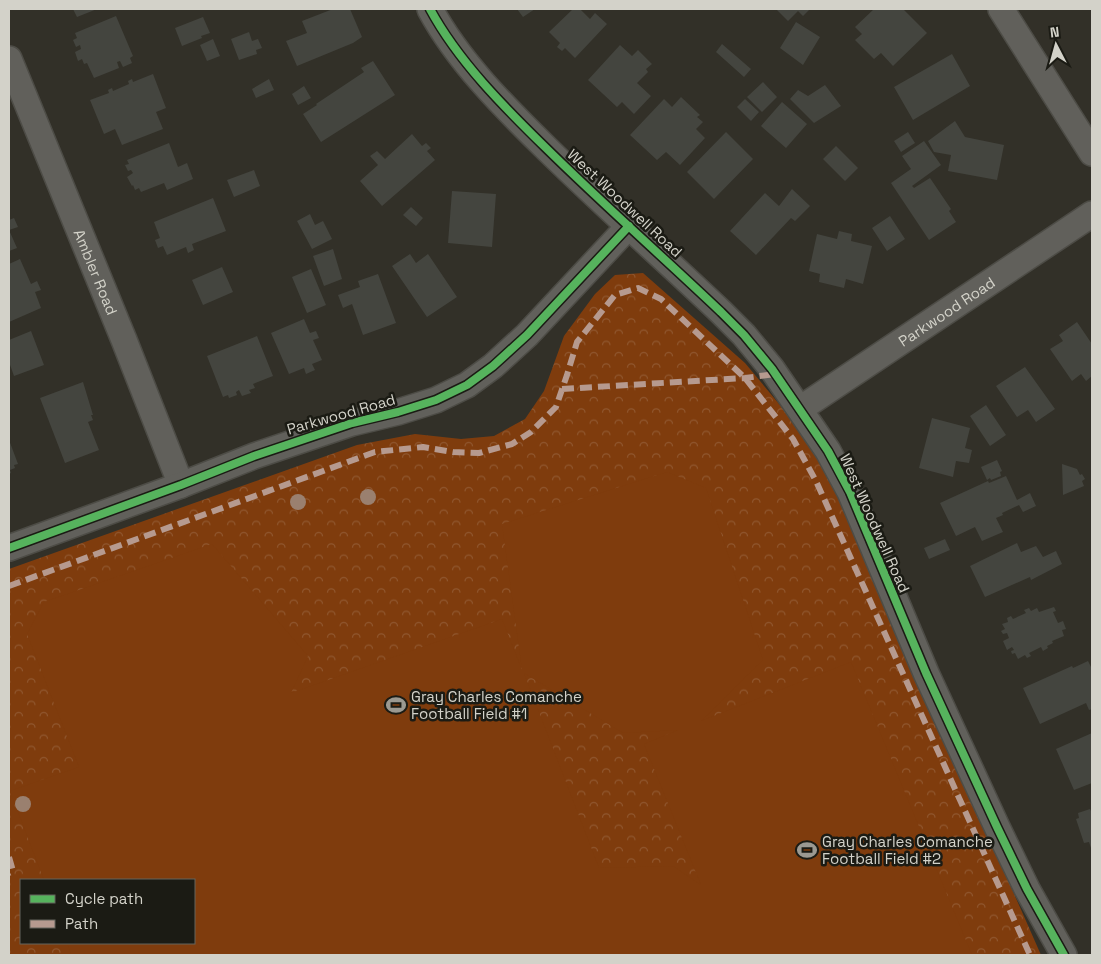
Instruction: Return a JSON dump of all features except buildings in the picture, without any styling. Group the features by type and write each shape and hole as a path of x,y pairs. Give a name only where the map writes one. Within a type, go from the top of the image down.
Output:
{"street":[{"name":"West Woodwell Road","path":"430,9 467,64 510,113 744,335 772,369 800,409 828,451 850,492 926,673 993,818 1027,889 1064,955"},
{"path":"1001,9 1092,153"},
{"name":"Ambler Road","path":"9,59 181,485"},
{"name":"Parkwood Road","path":"800,409 1092,214"},
{"name":"Parkwood Road","path":"9,548 254,456 352,423 436,400 467,385 528,336 629,226"}],"green space":[{"path":"643,273 745,363 800,429 833,482 1041,955 9,955 9,569 357,445 415,434 461,439 494,436 525,419 544,391 564,336 595,294 615,275"},
{"path":"667,472 706,488 763,660 701,721 851,662 972,955 71,955 67,944 195,944 195,879 44,879 10,791 79,767 27,634 44,602 212,544 308,656 291,693 502,619 522,670 502,524","holes":["524,673 623,733 678,730 644,744 701,885 673,866 599,868"]}],"marked path":[{"path":"9,586 375,452 423,447 453,452 479,453 512,444 531,432 556,407 577,342 615,295 638,288 661,299 745,378 793,439 816,481 1030,955"},
{"path":"562,389 745,378 775,374"},
{"path":"9,857 13,871 9,873"}],"cycle path":[{"path":"430,9 441,28 468,65 514,116 744,335 772,369 828,451 850,492 926,673 997,827 1027,889 1064,955"},
{"path":"9,548 254,456 352,423 398,412 436,400 467,385 493,366 527,335 629,226"}],"place":[{"name":"Gray Charles Comanche Football Field #1","path":"396,705"},
{"name":"Gray Charles Comanche Football Field #2","path":"807,850"}]}
